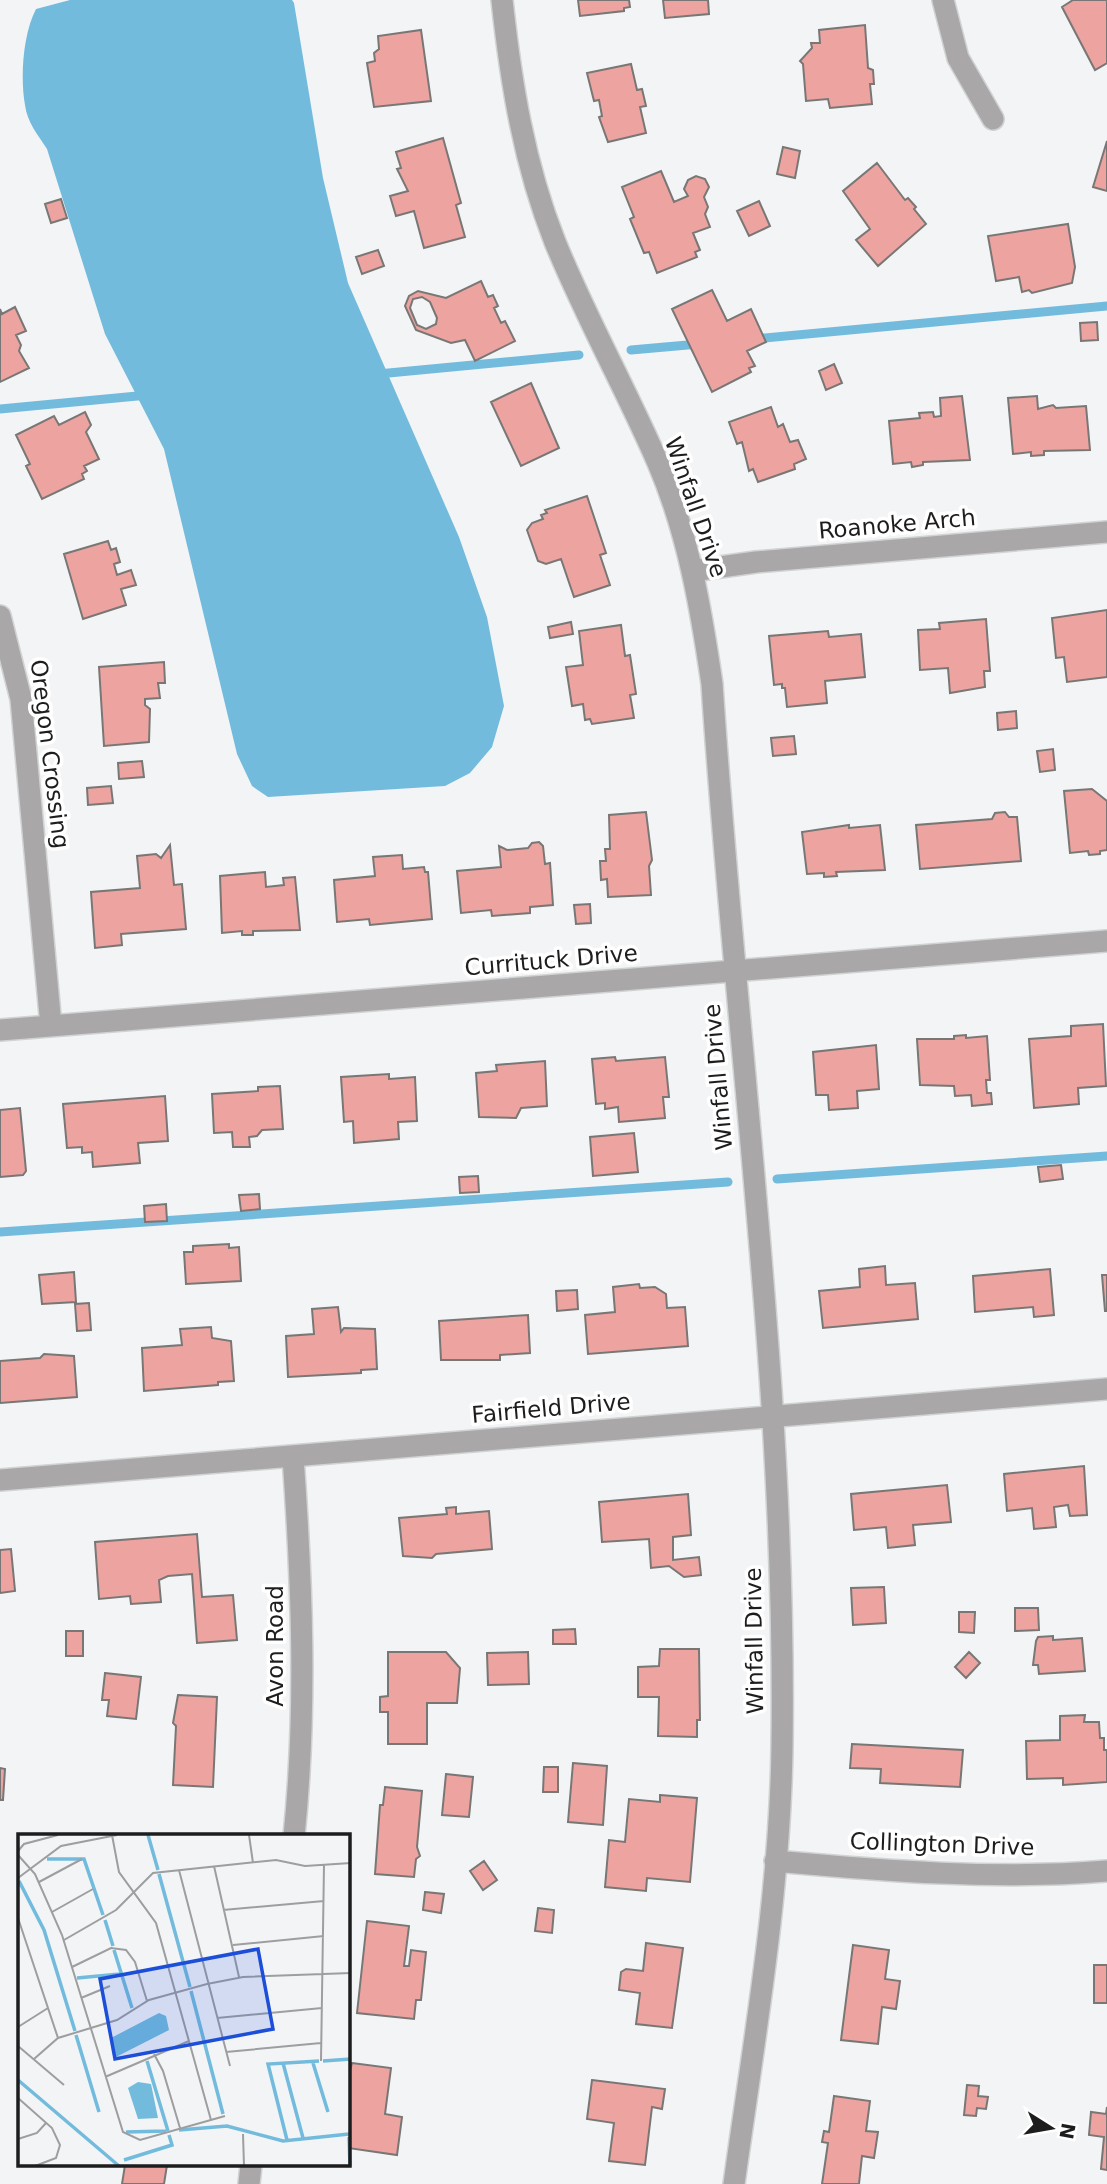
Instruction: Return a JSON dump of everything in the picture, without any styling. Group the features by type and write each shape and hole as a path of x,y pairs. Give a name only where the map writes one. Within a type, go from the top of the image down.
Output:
{"street":[{"name":"Winfall Drive","path":"502,0 518,121 541,200 588,317 659,465 700,602 712,684 772,1415 782,1630 782,1753 775,1861 770,1918 734,2184"},
{"path":"943,0 958,58 993,119"},
{"name":"Roanoke Arch","path":"692,571 756,562 1107,532"},
{"name":"Oregon Crossing","path":"0,616 21,699 51,1026"},
{"name":"Currituck Drive","path":"0,1030 1107,941"},
{"name":"Fairfield Drive","path":"0,1480 772,1415 1107,1390"},
{"name":"Avon Road","path":"293,1457 300,1560 301,1735 294,1834"},
{"name":"Collington Drive","path":"775,1861 882,1871 1059,1875 1107,1871"},
{"path":"249,2184 251,2166"}],"water":[{"path":"70,0 292,0 294,3 323,178 348,283 459,537 487,617 504,706 492,747 470,773 445,786 268,797 252,786 237,754 164,449 105,334 47,149 26,111 23,69 25,43 32,19 36,9"}],"building":[{"path":"578,0 629,0 630,7 624,8 624,11 580,16"},
{"path":"663,0 708,0 709,14 665,18"},
{"path":"1073,0 1107,0 1107,63 1095,70 1062,7"},
{"path":"865,25 868,68 873,70 874,84 870,84 872,104 830,108 828,99 806,101 803,64 800,61 812,48 811,43 820,43 819,30"},
{"path":"421,30 431,101 374,107 367,63 375,61 374,53 379,49 378,36"},
{"path":"631,64 637,90 642,89 646,106 640,107 646,133 608,142 599,117 602,116 599,100 594,101 587,73"},
{"path":"443,138 461,203 456,205 465,237 424,248 414,211 396,216 390,196 408,191 397,169 401,168 396,152"},
{"path":"1107,141 1107,191 1093,187"},
{"path":"783,147 800,151 795,178 777,174"},
{"path":"877,163 905,200 908,198 916,207 914,209 926,224 878,266 856,240 870,229 843,191"},
{"path":"661,171 674,202 688,196 684,189 688,180 696,176 705,179 709,187 704,197 708,207 705,214 710,227 693,233 700,250 695,252 697,257 657,273 649,252 644,253 630,219 634,217 622,187"},
{"path":"61,199 67,218 51,223 45,204"},
{"path":"759,201 770,226 749,236 737,211"},
{"path":"1068,224 1075,267 1072,283 1032,293 1029,290 1022,292 1019,277 996,281 988,236"},
{"path":"378,250 384,266 362,274 356,257"},
{"path":"481,281 488,297 493,295 498,306 494,308 501,323 505,321 515,341 475,361 465,340 451,343 416,330 405,306 409,296 418,291 446,298","holes":["422,297 430,302 437,318 436,324 426,329 417,325 410,308 413,299"]},
{"path":"712,290 727,321 751,309 766,342 747,351 755,366 749,368 751,372 712,392 672,309"},
{"path":"15,307 26,331 16,335 21,345 19,351 29,368 0,382 0,309 2,314"},
{"path":"1097,322 1098,340 1081,341 1080,323"},
{"path":"834,364 842,383 826,390 819,371"},
{"path":"531,383 559,448 521,466 491,402"},
{"path":"962,396 970,460 923,462 923,465 912,467 911,462 893,464 889,421 920,418 919,413 933,412 934,417 941,416 940,398"},
{"path":"1037,396 1038,409 1053,405 1056,408 1086,406 1090,450 1044,451 1044,455 1031,456 1031,452 1013,454 1008,398"},
{"path":"771,407 778,427 783,424 790,442 798,440 806,459 794,464 795,469 758,482 753,469 749,471 742,442 737,444 729,422"},
{"path":"85,412 91,425 86,432 99,459 84,466 87,471 82,474 84,479 42,499 26,466 30,464 16,435 54,416 59,425"},
{"path":"587,496 606,553 600,555 610,585 574,597 561,559 546,564 538,561 527,530 532,523 543,519 541,515 547,513 545,510"},
{"path":"108,541 111,550 116,548 120,562 114,564 117,575 131,570 136,585 121,589 126,605 83,619 64,554"},
{"path":"1107,610 1107,677 1067,682 1064,657 1056,658 1052,618"},
{"path":"986,619 990,671 984,671 985,687 950,693 948,668 920,670 918,630 940,629 939,623"},
{"path":"571,622 573,634 550,638 548,627"},
{"path":"621,625 625,656 630,655 636,694 630,695 634,718 592,724 590,719 585,720 583,704 572,706 566,667 583,665 579,631"},
{"path":"828,631 829,637 861,634 865,677 825,681 827,703 787,707 785,688 782,688 782,684 774,685 769,636"},
{"path":"164,662 165,683 158,683 160,698 145,699 145,705 150,709 149,742 104,746 99,667"},
{"path":"1016,711 1017,728 998,730 997,713"},
{"path":"794,736 796,754 773,756 771,738"},
{"path":"1053,749 1055,770 1040,772 1037,751"},
{"path":"142,761 144,777 119,779 118,763"},
{"path":"111,786 113,803 88,805 87,788"},
{"path":"1092,789 1107,801 1107,850 1089,855 1088,851 1070,853 1064,791"},
{"path":"646,812 652,860 649,866 651,895 608,897 607,879 601,880 600,861 606,861 605,849 610,849 609,815"},
{"path":"1005,812 1009,817 1017,817 1021,861 920,869 916,825 992,819 995,813"},
{"path":"849,825 849,828 880,825 885,870 836,872 837,876 824,877 824,873 807,874 802,832"},
{"path":"539,842 543,846 545,864 550,863 553,905 530,907 530,913 492,916 491,910 461,913 457,871 501,867 499,846 507,850 528,848 532,843"},
{"path":"170,845 174,885 182,884 186,929 121,934 122,945 95,948 91,892 140,888 137,856 156,854 161,858"},
{"path":"402,855 403,869 424,867 425,872 428,872 432,919 370,925 369,919 337,922 334,880 375,876 373,857"},
{"path":"265,872 266,887 284,885 283,878 295,877 300,930 253,931 253,935 242,935 242,931 222,933 220,876"},
{"path":"590,904 591,923 576,924 574,905"},
{"path":"1103,1024 1106,1086 1078,1088 1079,1104 1034,1108 1029,1039 1071,1036 1071,1026"},
{"path":"966,1035 966,1038 987,1036 990,1080 986,1080 987,1093 991,1093 992,1104 972,1106 971,1095 955,1096 954,1086 920,1085 917,1039 954,1039 954,1036"},
{"path":"876,1045 879,1089 857,1091 858,1108 829,1110 828,1095 816,1095 813,1052"},
{"path":"615,1057 616,1061 665,1057 669,1097 663,1097 665,1118 619,1122 618,1107 605,1109 605,1103 596,1104 592,1059"},
{"path":"545,1061 547,1106 521,1108 516,1118 479,1117 476,1073 497,1071 496,1065"},
{"path":"389,1074 389,1079 415,1077 417,1121 398,1122 399,1139 354,1143 353,1121 344,1122 341,1077"},
{"path":"280,1086 283,1129 262,1130 257,1136 249,1137 250,1147 233,1147 232,1132 214,1133 212,1094 258,1091 258,1087"},
{"path":"165,1096 168,1141 138,1143 140,1163 93,1167 92,1152 82,1153 82,1147 67,1148 63,1104"},
{"path":"20,1108 26,1171 23,1175 0,1177 0,1110"},
{"path":"634,1133 638,1172 593,1176 590,1137"},
{"path":"1061,1165 1063,1179 1040,1182 1038,1167"},
{"path":"478,1176 479,1192 460,1193 459,1177"},
{"path":"259,1194 260,1209 241,1211 239,1195"},
{"path":"166,1204 167,1221 145,1222 144,1206"},
{"path":"229,1244 229,1248 239,1247 241,1281 186,1284 184,1252 193,1252 193,1246"},
{"path":"885,1266 886,1285 915,1283 918,1319 823,1328 819,1291 860,1287 859,1269"},
{"path":"1050,1269 1054,1315 1034,1317 1033,1307 975,1312 973,1276"},
{"path":"74,1272 76,1302 42,1304 39,1275"},
{"path":"1102,1275 1107,1275 1107,1311 1105,1311"},
{"path":"639,1284 640,1288 655,1287 666,1294 667,1308 685,1307 688,1346 588,1354 585,1315 615,1312 613,1287"},
{"path":"577,1290 578,1309 557,1311 556,1291"},
{"path":"89,1303 91,1330 77,1331 75,1304"},
{"path":"338,1307 341,1332 344,1328 375,1329 377,1369 361,1370 361,1373 288,1377 286,1336 314,1334 312,1309"},
{"path":"528,1315 530,1353 500,1355 500,1360 441,1360 439,1321"},
{"path":"211,1327 212,1338 231,1341 234,1381 218,1382 218,1385 144,1391 142,1348 182,1345 180,1329"},
{"path":"44,1354 74,1356 77,1397 0,1403 0,1361 40,1358"},
{"path":"1084,1466 1087,1515 1070,1516 1068,1505 1054,1507 1056,1527 1034,1529 1032,1508 1007,1511 1004,1474"},
{"path":"947,1485 951,1522 913,1525 915,1545 888,1548 886,1527 854,1530 851,1494"},
{"path":"688,1494 691,1535 673,1537 673,1560 699,1557 701,1575 684,1577 669,1566 651,1568 649,1539 602,1542 599,1502"},
{"path":"456,1507 456,1514 489,1511 492,1549 436,1554 432,1558 403,1556 399,1518 447,1514 446,1508"},
{"path":"197,1534 202,1597 233,1595 237,1640 197,1643 192,1574 168,1576 159,1580 161,1602 131,1604 130,1596 99,1599 95,1542"},
{"path":"11,1549 15,1591 0,1593 0,1550"},
{"path":"884,1587 886,1623 853,1625 851,1588"},
{"path":"1015,1608 1038,1608 1039,1630 1015,1631"},
{"path":"959,1612 975,1612 974,1633 959,1632"},
{"path":"575,1629 576,1644 553,1644 553,1630"},
{"path":"66,1631 83,1631 83,1656 66,1656"},
{"path":"1053,1636 1053,1640 1082,1638 1085,1671 1039,1674 1038,1665 1033,1665 1036,1641 1038,1637"},
{"path":"660,1649 699,1649 700,1720 697,1720 697,1737 658,1736 659,1697 638,1697 638,1667 659,1666"},
{"path":"388,1652 446,1652 460,1668 457,1703 427,1703 427,1744 388,1744 388,1712 380,1712 380,1697 388,1696"},
{"path":"528,1652 529,1684 488,1685 487,1653"},
{"path":"969,1652 980,1663 966,1678 955,1667"},
{"path":"105,1673 141,1677 136,1719 107,1716 109,1700 102,1700"},
{"path":"178,1695 217,1697 213,1787 173,1785 176,1726 173,1723"},
{"path":"1085,1715 1084,1722 1099,1722 1100,1738 1104,1738 1104,1750 1107,1750 1107,1782 1063,1785 1063,1778 1027,1779 1026,1741 1060,1740 1060,1716"},
{"path":"852,1744 963,1750 960,1787 880,1783 881,1769 850,1768"},
{"path":"573,1763 607,1766 603,1825 568,1822"},
{"path":"544,1767 558,1767 558,1792 543,1792"},
{"path":"0,1768 5,1769 3,1800 0,1800"},
{"path":"446,1774 473,1777 469,1817 442,1815"},
{"path":"385,1787 422,1791 417,1847 420,1856 416,1859 414,1877 375,1874 380,1805 383,1805"},
{"path":"660,1795 697,1798 690,1882 647,1878 646,1891 605,1887 609,1840 625,1842 629,1799 660,1802"},
{"path":"484,1861 497,1880 483,1890 470,1871"},
{"path":"425,1892 444,1894 441,1913 423,1910"},
{"path":"538,1908 554,1910 552,1933 535,1931"},
{"path":"367,1921 409,1926 404,1966 409,1966 411,1950 426,1952 421,2000 416,2000 414,2019 357,2013"},
{"path":"646,1943 683,1948 672,2028 636,2024 640,1993 619,1990 621,1972 626,1969 643,1971"},
{"path":"853,1945 889,1950 885,1979 900,1981 896,2009 882,2007 878,2044 841,2040"},
{"path":"1094,1965 1107,1965 1107,2003 1094,2003"},
{"path":"352,2063 391,2068 385,2114 402,2117 397,2155 350,2148"},
{"path":"592,2080 665,2089 662,2109 652,2107 645,2165 609,2161 614,2123 587,2119"},
{"path":"967,2085 979,2086 978,2096 988,2097 986,2109 977,2108 976,2116 964,2115"},
{"path":"834,2096 870,2101 866,2131 878,2132 874,2158 862,2156 859,2184 822,2184 828,2143 822,2142 824,2131 829,2132"},
{"path":"1107,2107 1107,2170 1101,2169 1104,2137 1089,2135 1091,2112 1106,2114"},
{"path":"125,2166 167,2166 164,2184 122,2184"}],"waterway":[{"path":"755,339 1107,306"},
{"path":"631,350 699,344"},
{"path":"378,374 579,355"},
{"path":"0,409 148,395"},
{"path":"777,1179 1107,1156"},
{"path":"0,1232 728,1182"}]}
